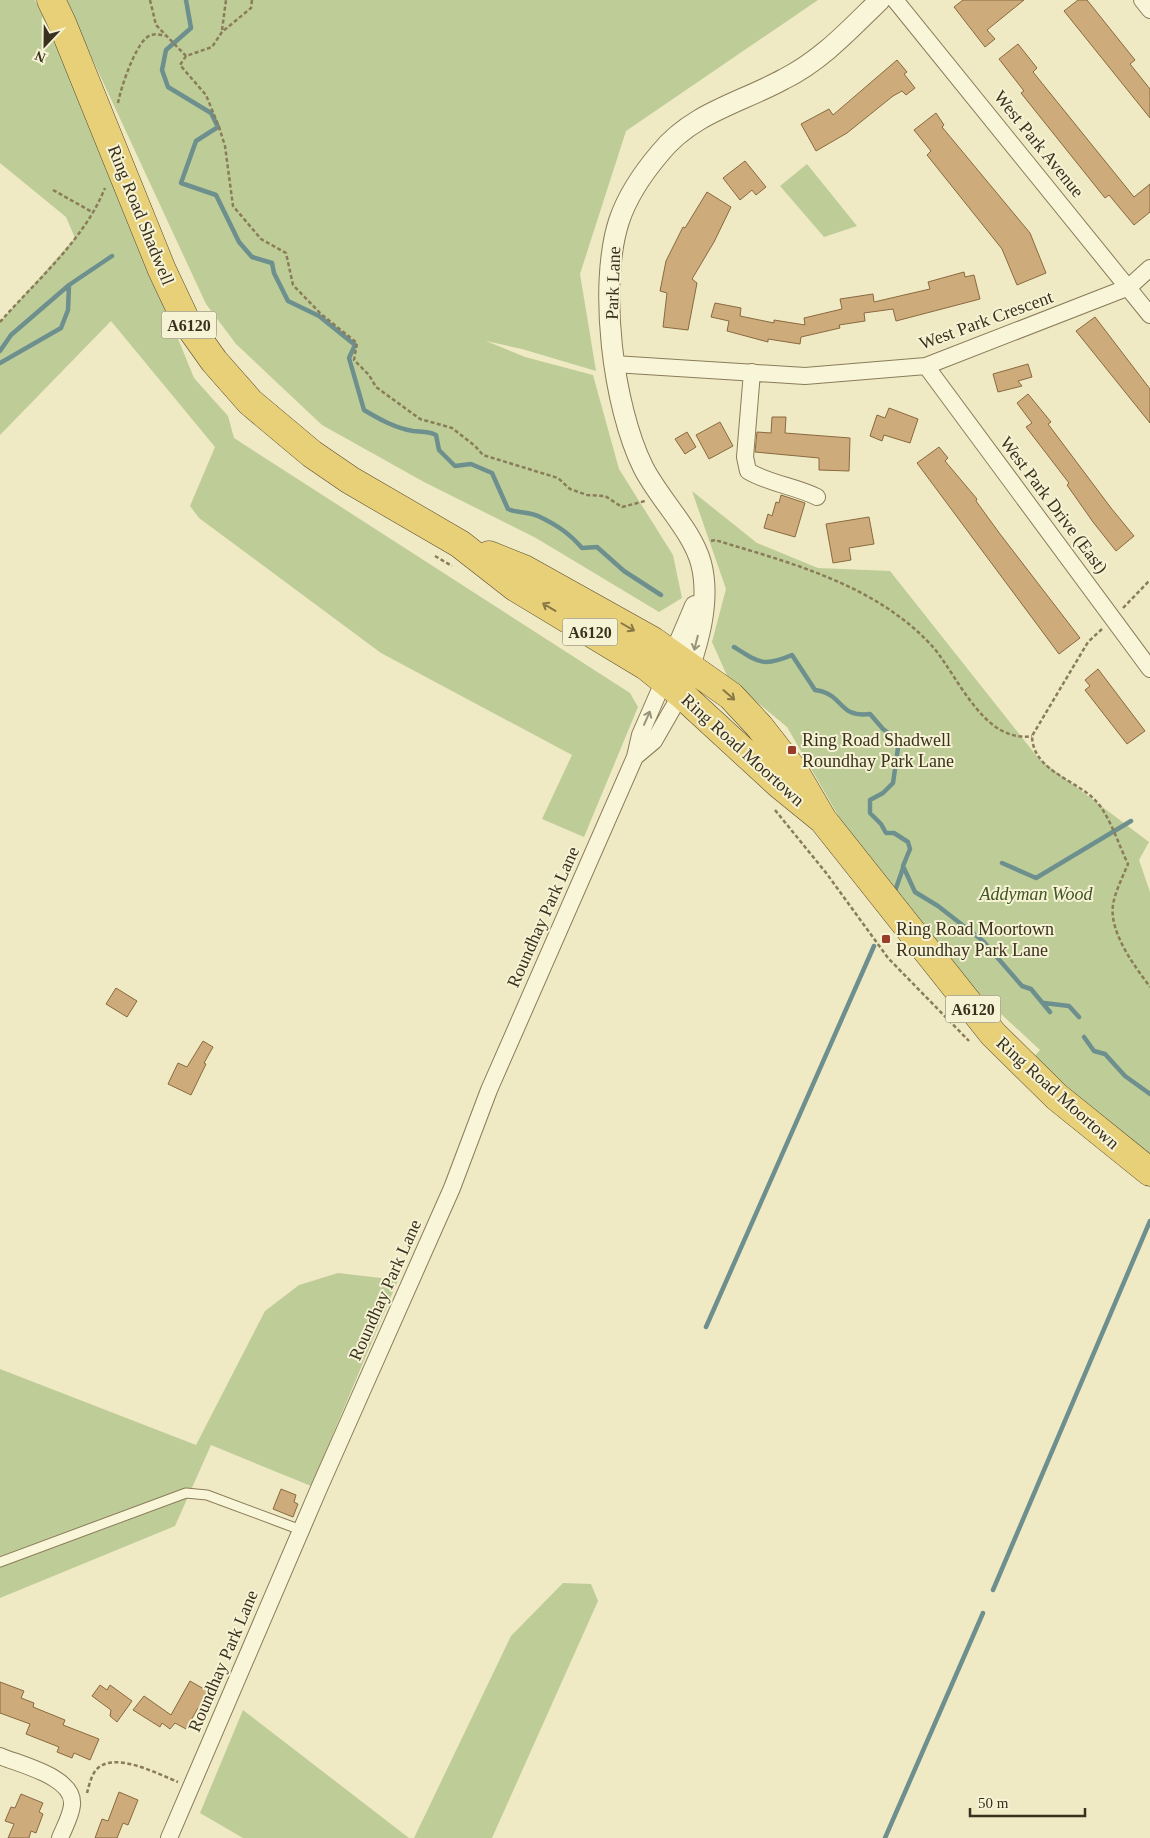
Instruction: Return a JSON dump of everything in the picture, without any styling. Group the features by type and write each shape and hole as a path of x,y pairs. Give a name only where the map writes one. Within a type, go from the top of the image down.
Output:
{"highway":[{"name":"Ring Road Shadwell","path":"51,0 162,270 187,323 214,361 250,402 312,454 350,480 460,544 515,587 646,666 672,687"},
{"name":"Ring Road Shadwell","path":"460,544 524,569 587,603 683,660"},
{"name":"Ring Road Moortown","path":"683,660 731,696 759,726 795,772 823,820 993,1034 1057,1097 1150,1172"},
{"name":"Ring Road Moortown","path":"672,687 780,785 823,820"}],"street":[{"name":"Park Lane","path":"672,687 704,611 701,565 695,546 660,496 628,434 619,397 614,364 610,310 611,256 619,221 637,184 661,152 687,125 783,80 814,62 880,0"},
{"name":"West Park Avenue","path":"895,0 1150,315"},
{"path":"1142,0 1150,10"},
{"name":"West Park Crescent","path":"614,364 805,376 926,366 1129,287 1150,268"},
{"name":"West Park Drive (East)","path":"926,366 1150,669"},
{"path":"752,372 745,457 748,471 758,477 803,490 817,497"},
{"name":"Roundhay Park Lane","path":"635,757 654,741 672,687"},
{"name":"Roundhay Park Lane","path":"169,1838 301,1530 452,1188 490,1090 635,757 640,735 672,687"},
{"path":"0,1756 58,1780 70,1791 72,1806 60,1838"}],"lane":[{"path":"0,1562 186,1493 207,1495 301,1530"}],"path":[{"path":"150,0 156,25 176,48 186,56"},
{"path":"222,32 226,0"},
{"path":"252,0 251,8 222,32 212,47 186,56 180,65 206,95 225,146 233,206 261,240 286,253 292,285 321,314 357,343 354,360 369,375 376,387 420,419 452,428 475,446 482,455 558,478 570,489 587,495 605,496 622,507 660,496"},
{"path":"117,110 118,101 137,52 146,38 156,34 165,36"},
{"path":"0,322 75,238 94,213 105,188"},
{"path":"53,190 94,213"},
{"path":"695,546 714,540 794,566 873,598 904,619 934,648 980,714 1006,732 1022,737 1032,736"},
{"path":"1150,580 1088,642 1032,736 1032,746 1039,760 1095,800 1116,838 1128,864 1113,902 1114,924 1128,956 1150,987"},
{"path":"772,806 827,874 888,958 921,994 971,1042"},
{"path":"72,1806 83,1802 95,1771 103,1765 127,1761 190,1787"}],"green space":[{"path":"0,0 35,0 65,61 194,378 228,416 234,438 630,693 638,707 584,837 542,819 572,755 381,653 199,518 190,506 215,447 111,321 0,435 0,322 75,238 66,217 0,163"},
{"path":"65,0 818,0 626,131 580,274 596,371 522,349 486,341 525,357 593,375 619,469 673,555 682,598 659,612 536,538 424,482 322,425 236,344 206,304"},
{"path":"807,164 857,226 824,237 780,186"},
{"name":"Addyman Wood","path":"692,491 757,543 818,568 890,571 1039,759 1149,842 1139,860 1150,892 1150,1156 1031,1060 1040,1050 973,988 865,862 787,727 728,678 712,642 726,589"},
{"path":"338,1273 398,1280 311,1486 211,1445 175,1526 0,1598 0,1369 196,1445 265,1311 299,1285"},
{"path":"563,1583 591,1584 598,1601 492,1838 414,1838 511,1636"},
{"path":"243,1710 409,1838 243,1838 200,1813"}],"building":[{"path":"963,0 1024,0 987,30 995,39 985,47 954,7"},
{"path":"1078,0 1087,0 1135,60 1130,64 1150,89 1150,118 1064,11"},
{"path":"1018,44 1037,68 1033,72 1134,197 1150,184 1150,212 1134,225 1109,195 1105,198 1021,93 1024,91 999,59"},
{"path":"897,60 907,72 904,74 915,88 906,95 902,91 893,96 847,133 816,151 801,124 829,109 833,115"},
{"path":"936,113 944,125 942,127 1030,233 1046,273 1017,285 1002,249 927,155 931,151 914,130"},
{"path":"745,161 766,187 756,195 752,190 740,200 723,178"},
{"path":"707,192 731,207 714,242 692,279 697,283 688,330 663,327 667,293 660,291 666,261 683,227 685,228"},
{"path":"964,272 965,277 974,275 980,299 896,321 893,309 864,313 865,321 839,325 840,328 801,337 800,344 768,339 768,342 727,331 729,321 711,317 715,303 741,308 740,316 774,323 774,320 805,325 804,318 842,309 840,299 873,294 874,302 930,289 928,282"},
{"path":"1095,317 1150,389 1150,423 1076,331"},
{"path":"1028,364 1032,377 1018,381 1022,386 998,392 993,374"},
{"path":"1028,394 1051,422 1048,424 1134,536 1116,551 1067,485 1069,483 1026,427 1032,423 1017,403"},
{"path":"889,408 918,419 910,443 884,435 882,441 870,436 877,415 885,418"},
{"path":"772,417 786,417 785,433 850,438 849,471 819,470 819,458 755,452 757,432 771,433"},
{"path":"720,422 733,446 709,459 696,435"},
{"path":"687,432 696,447 685,454 675,439"},
{"path":"939,447 948,458 945,461 977,499 976,501 1000,534 1080,638 1059,654 917,463"},
{"path":"781,495 805,503 795,537 764,528 768,514 772,516 776,502 779,503"},
{"path":"869,517 874,544 849,548 851,560 833,563 826,524"},
{"path":"1098,669 1145,731 1127,744 1085,690 1090,686 1085,680"},
{"path":"116,988 137,1001 127,1017 106,1004"},
{"path":"203,1041 213,1047 204,1063 206,1064 191,1095 168,1084 178,1063 187,1067"},
{"path":"281,1489 296,1495 294,1502 298,1504 293,1517 273,1509"},
{"path":"190,1681 211,1693 202,1711 198,1708 186,1729 175,1723 170,1729 162,1723 160,1727 133,1710 144,1696 171,1715"},
{"path":"0,1682 24,1691 21,1698 34,1703 33,1707 65,1720 63,1725 99,1739 90,1760 74,1753 72,1758 57,1752 59,1747 26,1734 30,1724 0,1713"},
{"path":"100,1685 107,1690 110,1685 132,1701 117,1722 110,1716 111,1710 92,1696"},
{"path":"119,1792 138,1800 128,1825 123,1823 117,1838 95,1838 102,1819 108,1821"},
{"path":"21,1794 43,1803 39,1812 43,1814 36,1833 31,1831 29,1838 8,1838 14,1824 5,1821 11,1807 15,1808"}],"waterway":[{"path":"186,0 191,28 166,50 162,70 168,87 211,113 218,127 196,141 181,183 216,195 239,242 252,257 272,263 274,273 288,301 319,316 355,345 349,358 364,410 400,428 436,435 439,450 455,466 471,464 492,473 508,509 545,519 557,526 582,548 597,547 624,571 661,595"},
{"path":"0,351 11,335 69,285 112,256"},
{"path":"0,363 61,328 68,310 69,285"},
{"path":"734,647 762,662 775,661 792,655 815,690 832,696 852,712 870,714 883,729 899,741 893,783 883,793 870,800 870,813 881,824 886,833 894,833 908,842 910,849 903,866 915,892 938,906 983,941 1022,986 1031,989 1050,1012"},
{"path":"1002,863 1036,878 1131,821"},
{"path":"894,894 903,868"},
{"path":"706,1327 874,946"},
{"path":"1044,1003 1069,1006 1079,1017"},
{"path":"1084,1037 1094,1051 1105,1054 1125,1076 1150,1094"},
{"path":"993,1590 1150,1221"},
{"path":"885,1838 983,1613"}],"place":[{"name":"Ring Road Shadwell Roundhay Park Lane","path":"792,750"},
{"name":"Ring Road Moortown Roundhay Park Lane","path":"886,939"}]}
